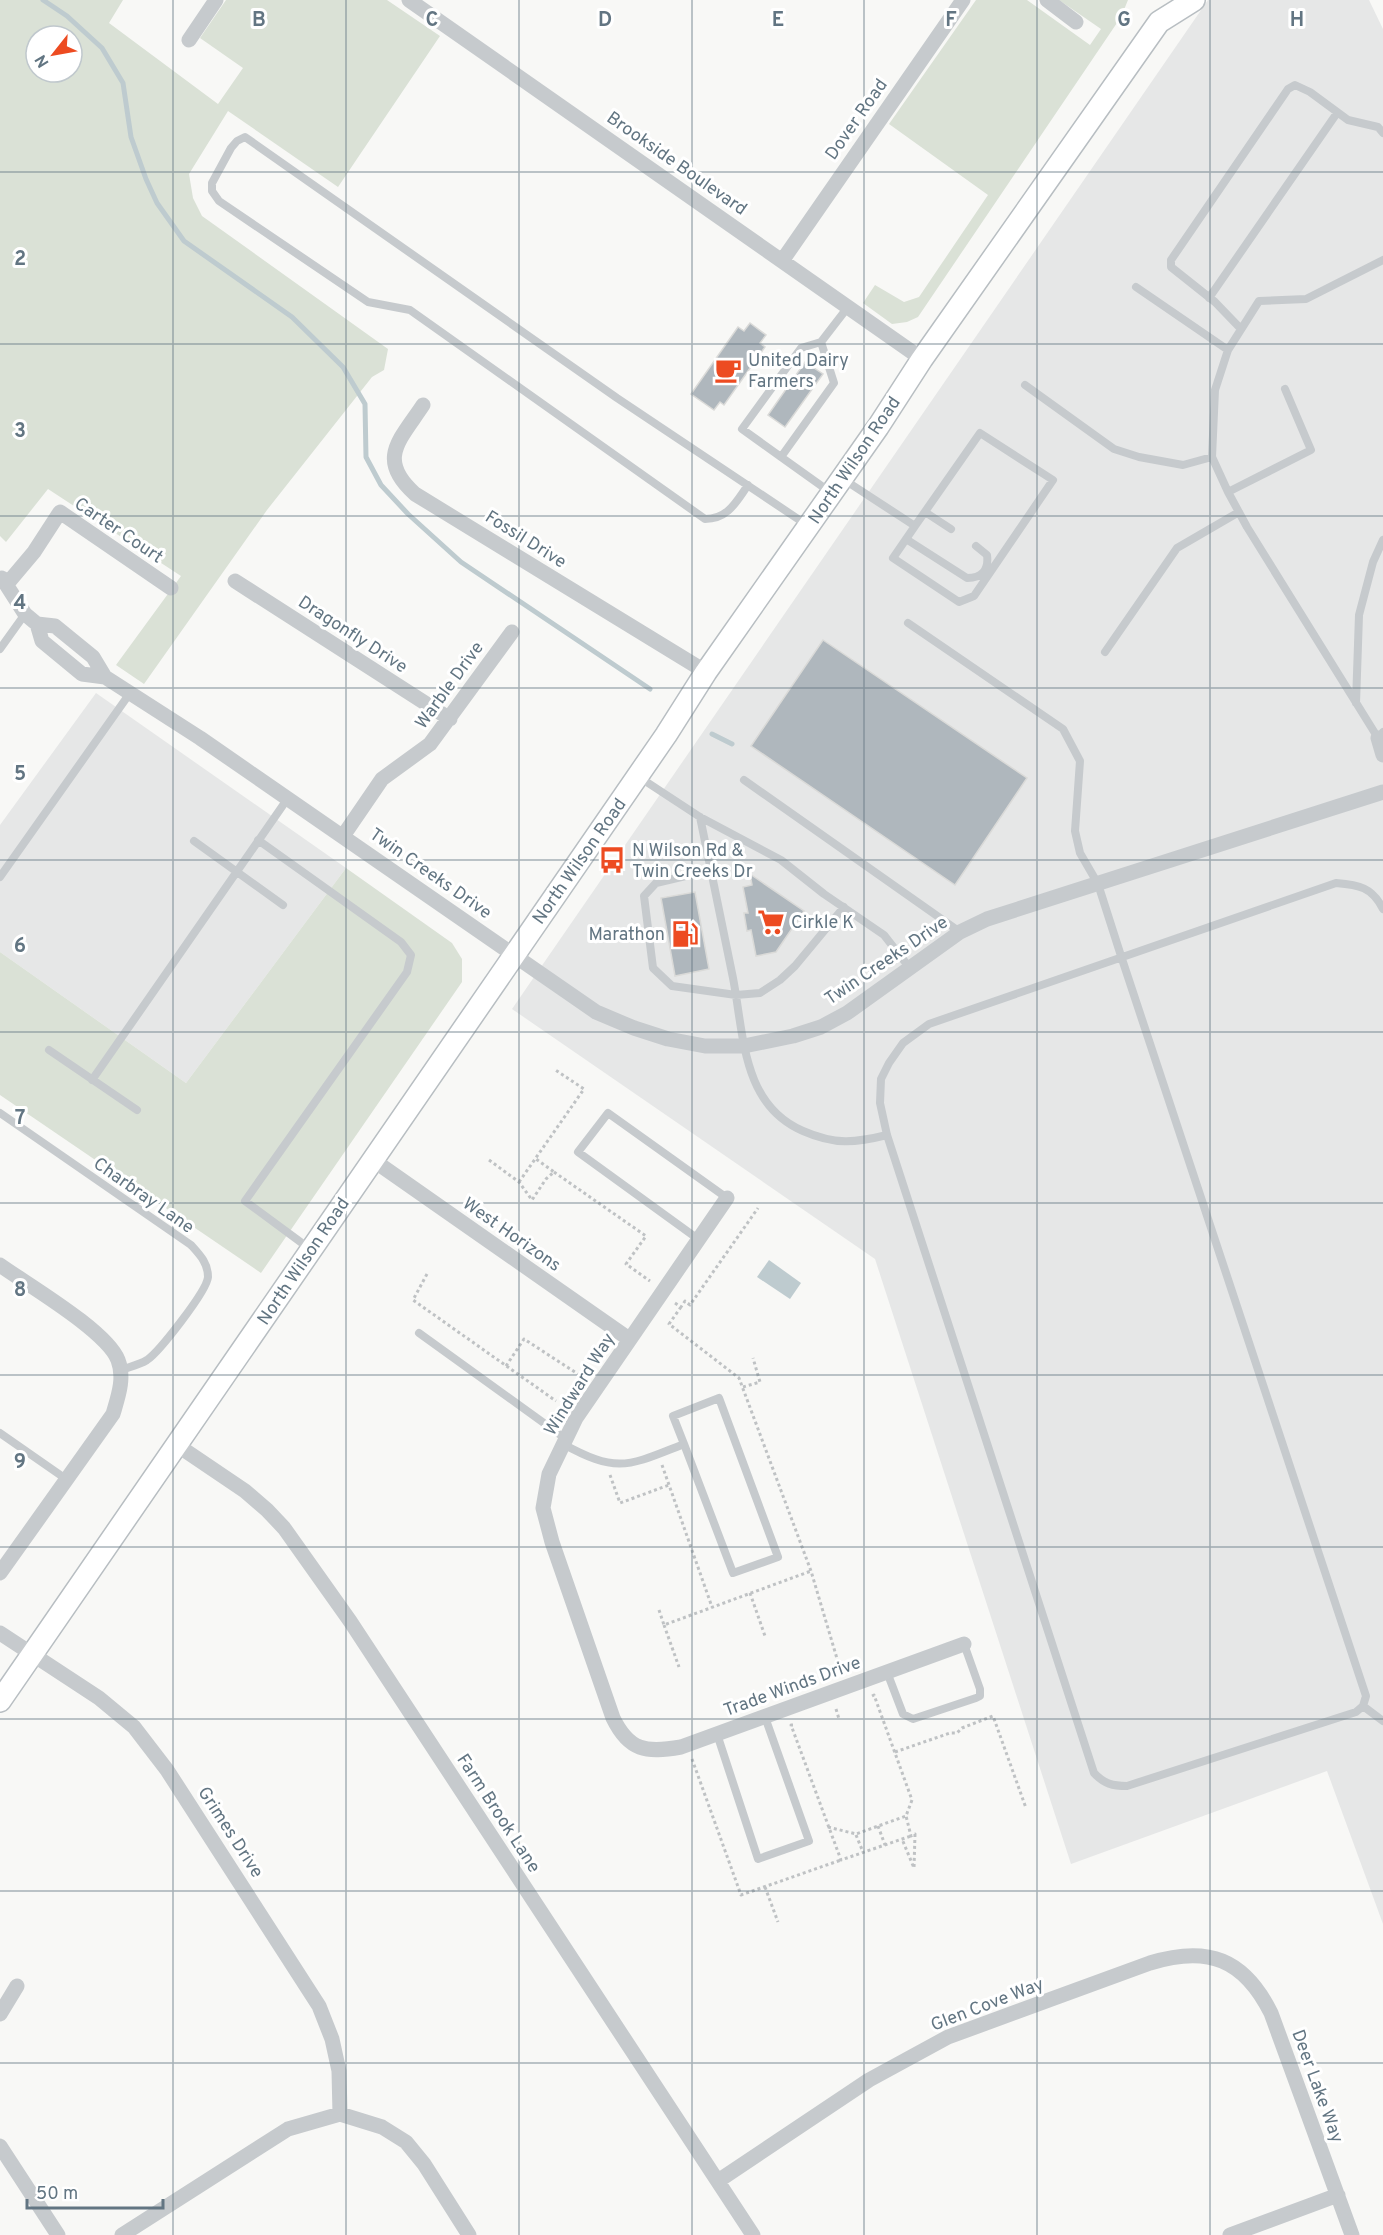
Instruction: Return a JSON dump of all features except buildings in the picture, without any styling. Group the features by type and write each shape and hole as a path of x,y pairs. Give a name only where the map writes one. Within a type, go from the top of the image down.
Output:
{"main road":[{"name":"North Wilson Road","path":"1158,22 1162,0"},
{"name":"North Wilson Road","path":"0,1701 638,776 706,672 1158,22 1194,0"}],"street":[{"path":"189,40 216,0"},
{"name":"Brookside Boulevard","path":"409,0 922,359"},
{"name":"Dover Road","path":"782,261 963,0"},
{"path":"1047,0 1076,22"},
{"name":"Fossil Drive","path":"423,405 394,450 394,461 404,484 415,494 706,672"},
{"name":"Carter Court","path":"2,581 34,552 60,512 171,588"},
{"path":"2,581 31,619"},
{"name":"Dragonfly Drive","path":"235,581 450,719"},
{"name":"Twin Creeks Drive","path":"31,619 55,626 93,657 105,677 288,798 596,1012 633,1028 668,1039 705,1046 744,1046 793,1036 821,1027 847,1013 960,932 987,919 1383,792"},
{"name":"Warble Drive","path":"343,836 382,779 430,744 512,632"},
{"path":"1380,735 1383,755"},
{"name":"West Horizons","path":"373,1160 629,1339"},
{"name":"Windward Way","path":"631,1744 620,1732 613,1718 552,1542 543,1508 549,1474 576,1418 727,1198"},
{"path":"0,1265 98,1333 113,1350 121,1370 120,1392 113,1414 0,1573"},
{"name":"Farm Brook Lane","path":"177,1445 245,1491 285,1528 356,1631 753,2235"},
{"name":"Grimes Drive","path":"0,1633 99,1698 135,1726 167,1770 319,2006 332,2039 339,2071 340,2114"},
{"name":"Trade Winds Drive","path":"631,1744 656,1751 681,1747 964,1644"},
{"name":"Glen Cove Way","path":"718,2181 869,2080 948,2037 1169,1957 1189,1954 1228,1963"},
{"name":"Deer Lake Way","path":"1228,1963 1254,1984 1271,2013 1352,2235"},
{"path":"0,2014 17,1986"},
{"path":"122,2235 288,2129 340,2114 382,2127 406,2142 424,2164 469,2235"},
{"path":"0,2146 58,2235"},
{"path":"1230,2235 1338,2195"}],"lane":[{"path":"1241,330 1209,298 1171,267 1171,260 1288,89 1295,85 1310,92 1348,120 1378,127 1383,132"},
{"path":"1209,298 1337,113"},
{"path":"748,485 732,508 716,519 705,519 410,310 368,302 219,201 212,191 212,183 231,148 245,137 617,398 809,525"},
{"path":"1380,735 1356,704 1239,512 1212,457 1215,390 1228,350 1258,301 1306,299 1383,261"},
{"path":"1136,287 1228,350"},
{"path":"848,307 821,342 801,348 742,429 782,457 915,526"},
{"path":"782,457 834,383 821,342"},
{"path":"1025,385 1113,448 1139,457 1183,465 1212,457"},
{"path":"1228,492 1311,450 1285,389"},
{"path":"980,433 1053,480 974,596 959,602 893,558 915,526 980,433"},
{"path":"925,512 951,529"},
{"path":"1106,652 1177,548 1239,512"},
{"path":"906,539 967,578 976,578 984,572 988,565 987,555 976,546"},
{"path":"1356,704 1359,615 1373,562 1383,540"},
{"path":"0,649 31,619"},
{"path":"908,623 1063,729 1080,761 1075,831 1080,853 1098,884 1122,959 1366,1696 1364,1706 1356,1712 1127,1786 1102,1782 1094,1773 887,1135 880,1103 881,1079 903,1043 929,1024 1122,959 1336,883 1359,885 1373,894 1383,909"},
{"path":"0,877 130,693"},
{"path":"638,776 700,818 781,860 884,935 909,967"},
{"path":"744,780 960,932"},
{"path":"92,1080 288,798"},
{"path":"700,818 736,995 744,1046 753,1080 764,1101 778,1117 808,1134 833,1141 852,1143 887,1135"},
{"path":"258,840 401,942 411,955 407,972 245,1201 311,1250"},
{"path":"194,841 283,905"},
{"path":"711,870 656,883 644,896 653,968 672,986 736,995 760,993 780,980 795,966 844,907"},
{"path":"49,1050 137,1110"},
{"name":"Charbray Lane","path":"0,1113 191,1245 202,1257 207,1268 206,1286 157,1352 145,1362 121,1370"},
{"path":"698,1239 578,1152 608,1113 727,1198"},
{"path":"419,1333 586,1457 615,1465 629,1464 684,1444"},
{"path":"719,1398 778,1557 733,1573 684,1444 673,1416 719,1398"},
{"path":"0,1433 66,1479"},
{"path":"887,1672 903,1714 907,1718 913,1719 976,1698 980,1695 980,1689 964,1644"},
{"path":"1364,1706 1383,1721"},
{"path":"717,1734 758,1859 809,1841 765,1717"}],"path":[{"path":"519,1182 584,1089 554,1069"},
{"path":"535,1159 646,1236 626,1264 681,1307"},
{"path":"489,1160 519,1182 532,1200 546,1179 554,1172"},
{"path":"759,1208 690,1305 685,1301 669,1324 739,1378 811,1571 836,1659 847,1687 851,1703 836,1709 839,1719"},
{"path":"427,1274 412,1300 556,1401"},
{"path":"506,1366 524,1340 589,1382"},
{"path":"743,1388 760,1382 753,1358"},
{"path":"662,1464 712,1607"},
{"path":"609,1472 620,1503 669,1485"},
{"path":"664,1625 811,1571"},
{"path":"750,1593 765,1636"},
{"path":"659,1610 679,1666"},
{"path":"867,1698 874,1695 912,1800 906,1816 911,1836"},
{"path":"895,1752 950,1733 957,1733 962,1728 993,1716 1026,1808"},
{"path":"803,1721 791,1725 841,1860 915,1834 914,1868 902,1839"},
{"path":"828,1827 856,1834 906,1816"},
{"path":"879,1825 885,1845"},
{"path":"856,1834 863,1852"},
{"path":"765,1887 778,1922"}],"shaded area":[{"path":"0,0 123,0 109,23 218,104 243,68 200,38 226,0 387,0 440,36 338,187 228,111 189,174 193,198 202,216 388,349 384,370 372,377 267,510 144,684 116,665 181,576 48,489 6,542 0,536"},
{"path":"976,0 1027,0 1090,45 1101,29 1059,0 1128,0 1121,17 918,317 907,322 892,324 863,303 875,285 904,302 919,297 988,195 889,124"},
{"path":"1208,0 1369,0 1383,29 1383,1924 1327,1771 1071,1864 875,1259 512,1009"},
{"path":"96,693 346,868 186,1083 0,952 0,825"},
{"path":"346,868 452,943 462,959 462,982 261,1273 0,1095 0,952 186,1083"},
{"path":"769,1260 801,1283 790,1299 757,1277"}],"waterway":[{"path":"43,0 67,16 102,48 123,83 131,137 146,179 157,203 184,241 292,317 343,367 365,404 366,457 381,485 408,514 461,562 650,689"},
{"path":"712,734 732,744"}],"place":[{"name":"United Dairy Farmers","path":"728,370"},
{"name":"N Wilson Rd & Twin Creeks Dr","path":"612,860"},
{"name":"Cirkle K","path":"771,922"},
{"name":"Marathon","path":"685,934"}]}
